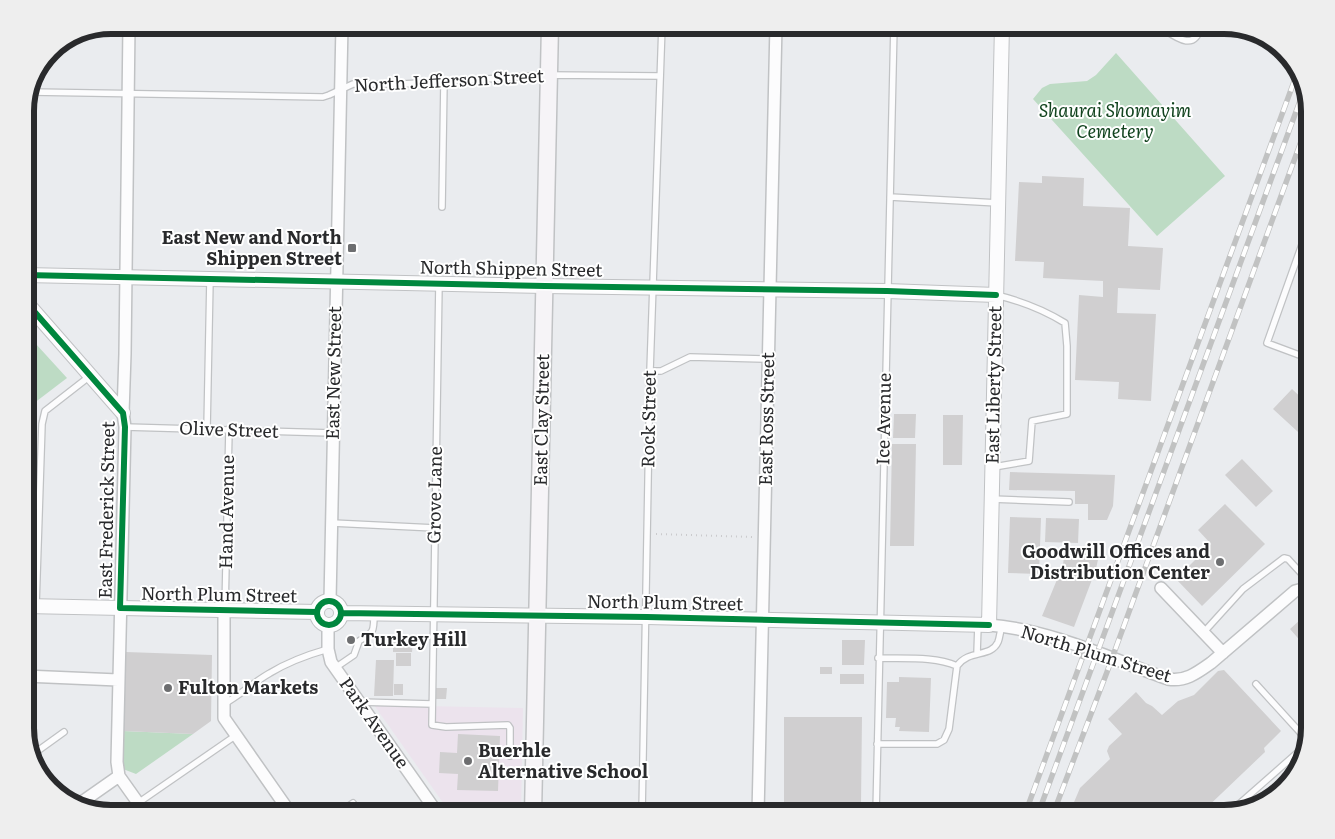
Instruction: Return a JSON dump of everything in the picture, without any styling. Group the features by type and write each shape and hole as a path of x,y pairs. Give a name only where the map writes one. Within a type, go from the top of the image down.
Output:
{"main road":[{"name":"East Clay Street","path":"533,805 550,34"}],"street":[{"name":"East Frederick Street","path":"119,776 117,762 118,680 125,427 123,413 129,34"},
{"name":"East New Street","path":"330,601 342,34"},
{"name":"East Ross Street","path":"758,805 776,34"},
{"name":"East Liberty Street","path":"990,625 991,499 1002,34"},
{"name":"North Shippen Street","path":"34,275 545,286 770,288 996,295"},
{"path":"34,311 123,413"},
{"path":"1161,588 1223,652"},
{"name":"North Plum Street","path":"341,613 647,617 990,625 1033,632 1060,639 1133,667 1174,680 1197,674 1295,591 1301,589"},
{"path":"330,601 336,604 341,613 338,621 328,625 321,623 317,612 323,603 330,601"},
{"name":"North Plum Street","path":"34,606 317,612"},
{"name":"Hand Avenue","path":"224,611 224,718 285,805"},
{"name":"Park Avenue","path":"328,625 328,649 331,662 432,805"},
{"path":"34,676 118,680"},
{"path":"84,800 119,776 138,803"}],"lane":[{"name":"Rock Street","path":"642,805 652,286 662,34"},
{"name":"Ice Avenue","path":"876,805 894,34"},
{"path":"1172,34 1190,42 1194,41 1199,34"},
{"name":"North Jefferson Street","path":"36,92 323,97 330,96 353,84 403,84 549,75 660,76"},
{"path":"442,208 444,81"},
{"path":"890,197 998,203"},
{"path":"1301,247 1267,343 1301,356"},
{"path":"206,429 210,278"},
{"name":"Grove Lane","path":"439,283 432,725 446,727 508,726 510,728 510,756"},
{"path":"992,468 1029,461 1032,421 1067,414 1065,322 1050,313 996,295"},
{"path":"650,371 661,371 690,356 768,359"},
{"path":"34,545 42,424 45,411 90,376"},
{"name":"Olive Street","path":"125,427 332,433"},
{"name":"Hand Avenue","path":"224,611 229,429"},
{"path":"991,499 1069,502"},
{"path":"331,523 434,528"},
{"path":"1204,632 1243,589 1284,558 1288,559 1301,573"},
{"path":"335,668 354,655 359,640 372,632 374,629 374,614"},
{"path":"977,654 990,625"},
{"path":"877,744 937,744 944,740 949,728 958,666 964,658 988,652 995,646 998,642 990,625"},
{"path":"223,704 237,697 269,673 300,658 328,649"},
{"path":"878,658 934,660 958,666"},
{"path":"1256,684 1301,733"},
{"path":"359,702 432,705"},
{"path":"37,751 64,732"},
{"path":"138,803 235,736"},
{"path":"1239,804 1297,753"}],"path":[{"path":"648,534 764,538"}],"shaded area":[{"name":"Buerhle Alternative School","path":"374,705 523,708 521,805 445,805"}],"green space":[{"name":"Shaurai Shomayim Cemetery","path":"1116,53 1225,176 1157,236 1033,99 1042,88 1050,84 1087,81 1096,75"},
{"path":"34,342 67,378 34,403"},
{"path":"123,731 193,734 136,774 123,769"}],"building":[{"path":"1042,176 1084,178 1083,206 1130,208 1128,246 1163,248 1160,290 1118,288 1117,313 1156,314 1151,401 1118,399 1119,382 1075,380 1079,295 1103,297 1103,281 1043,278 1044,262 1015,261 1019,182 1042,183"},
{"path":"1292,389 1301,398 1301,435 1273,409"},
{"path":"894,414 916,414 915,438 893,438"},
{"path":"943,415 963,415 962,465 943,465"},
{"path":"892,444 916,444 914,546 890,546"},
{"path":"1242,459 1273,491 1256,507 1225,475"},
{"path":"1010,472 1115,475 1113,506 1107,520 1088,520 1088,504 1075,504 1075,491 1009,490"},
{"name":"Goodwill Offices and Distribution Center","path":"1225,504 1265,544 1202,606 1176,579 1211,544 1198,530"},
{"path":"1010,517 1041,518 1039,574 1008,573"},
{"path":"1046,518 1079,519 1078,543 1045,542"},
{"path":"1065,549 1100,550 1096,569 1074,627 1042,616 1063,565"},
{"path":"1301,619 1301,642 1290,629"},
{"path":"393,640 413,640 412,652 393,652"},
{"path":"842,640 865,640 864,665 842,665"},
{"name":"Fulton Markets","path":"126,652 212,655 211,721 193,734 123,731"},
{"path":"396,653 411,653 411,666 396,666"},
{"path":"376,660 394,660 393,696 374,696"},
{"path":"820,667 832,667 832,674 820,674"},
{"path":"1224,670 1281,731 1264,748 1265,752 1209,805 1073,805 1080,788 1110,759 1107,751 1109,746 1122,734 1108,719 1136,692 1146,703 1162,715 1178,701 1194,695 1218,671"},
{"path":"840,674 864,674 864,684 840,684"},
{"path":"899,677 931,678 929,732 899,731 900,727 895,727 896,718 886,718 887,682 899,682"},
{"path":"394,684 403,684 403,695 394,695"},
{"path":"436,688 447,688 446,699 436,699"},
{"path":"784,717 862,717 861,804 784,805"},
{"path":"458,734 500,736 498,791 457,790 458,774 439,773 440,752 457,753"}],"railway":[{"path":"1028,805 1295,80"},
{"path":"1041,805 1301,99"},
{"path":"1056,805 1301,142"}],"cycle path":[{"path":"34,275 887,291 996,295"},
{"path":"34,311 123,413 125,427 120,608 317,612"},
{"path":"329,601 334,602 340,608 341,613 340,618 334,624 329,625 324,624 318,618 317,613 318,608 324,602 329,601"},
{"path":"341,613 647,617 989,625"}],"place":[{"name":"East New and North Shippen Street","path":"352,248"},
{"name":"Goodwill Offices and Distribution Center","path":"1220,562"},
{"name":"Turkey Hill","path":"351,640"},
{"name":"Fulton Markets","path":"168,688"},
{"name":"Buerhle Alternative School","path":"468,761"}]}
